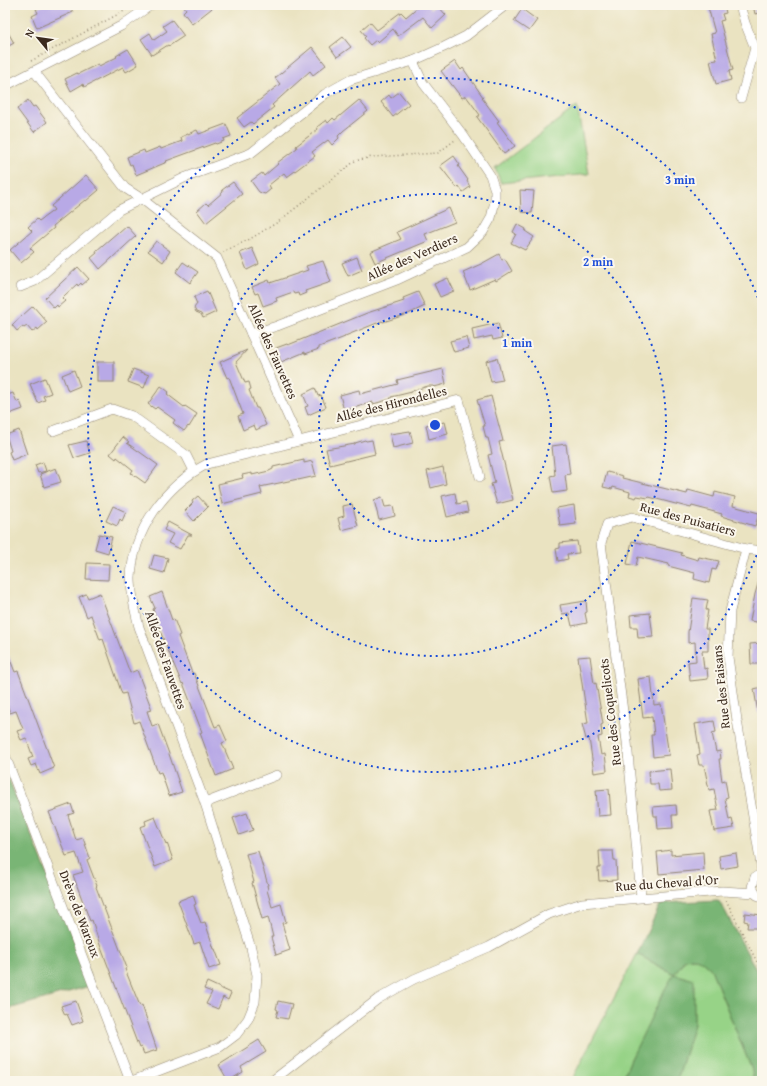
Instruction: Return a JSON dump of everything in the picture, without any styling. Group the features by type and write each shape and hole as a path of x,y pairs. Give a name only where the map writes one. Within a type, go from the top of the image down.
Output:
{"street":[{"path":"5,86 121,26 151,5"},
{"path":"20,287 35,281 119,210 184,178 251,154 325,94 350,80 413,61 466,36 506,5"},
{"path":"740,5 745,23 758,46 740,98"},
{"name":"Allée des Verdiers","path":"251,334 277,326 399,279 467,247 483,232 491,218 495,201 495,190 490,174 463,135 423,83 413,61"},
{"name":"Allée des Fauvettes","path":"34,71 126,188 217,258 299,441 207,464 194,471 171,490 155,508 142,532 134,554 131,579 134,607 139,627 205,803 257,975 255,1002 248,1019 236,1035 220,1047 131,1081"},
{"name":"Allée des Hirondelles","path":"299,441 459,400 480,477"},
{"path":"52,432 112,409 132,416 186,455 194,471"},
{"name":"Rue des Puisatiers","path":"607,524 632,517 746,549 762,550"},
{"name":"Rue des Coquelicots","path":"607,524 601,544 627,742 641,897"},
{"name":"Rue des Faisans","path":"746,549 730,612 728,657 762,872"},
{"name":"Drève de Waroux","path":"5,755 131,1081"},
{"path":"205,803 277,775"},
{"path":"758,895 752,887 753,881 762,872"},
{"name":"Rue du Cheval d'Or","path":"272,1081 378,999 414,979 489,947 549,914 582,903 641,897 722,891 758,895"}],"path":[{"path":"30,62 126,10 132,5"},
{"path":"214,256 250,239 278,222 355,161 372,157 438,153 463,135"},
{"path":"722,891 762,972"}],"green space":[{"path":"577,106 589,174 501,183 495,168"},
{"path":"5,770 93,985 5,1010"},
{"path":"718,900 762,981 762,1081 754,1081 752,1070 711,969 697,958 690,958 685,959 674,974 637,954 660,905 664,903"},
{"path":"637,954 674,974 685,959 690,958 697,958 711,969 752,1070 754,1081 677,1081 694,1024 693,980 642,1038 622,1081 571,1081"},
{"path":"674,974 694,980 694,1024 677,1081 622,1081 665,989"}],"building":[{"path":"44,5 69,5 73,12 37,28 32,16 38,13 36,9"},
{"path":"183,5 216,5 192,24 183,12 186,9"},
{"path":"420,5 427,5 431,9 437,5 446,15 432,28 423,17 398,36 393,29 378,42 376,40 370,45 364,38 366,36 361,30 370,22 377,30 401,12 406,17"},
{"path":"724,5 726,13 722,14 724,20 720,21 733,70 729,71 731,80 716,84 710,61 717,60 711,34 715,33 708,7"},
{"path":"753,5 762,5 762,12 755,14"},
{"path":"522,9 537,20 529,31 514,21"},
{"path":"172,20 184,36 152,55 141,39 150,33 154,40 167,31 163,26"},
{"path":"5,27 14,43 5,48"},
{"path":"343,37 351,47 337,57 330,47"},
{"path":"312,47 326,65 313,75 310,71 272,105 274,107 253,124 251,122 244,127 237,118 280,84 275,78"},
{"path":"128,49 138,65 126,72 123,67 84,87 83,84 71,91 65,79 98,64 99,66 117,57 116,56"},
{"path":"455,61 461,70 463,68 499,121 497,122 515,146 504,154 477,117 480,115 466,96 462,98 441,71"},
{"path":"399,92 409,104 393,117 381,102 389,95 391,98"},
{"path":"28,100 33,107 35,106 47,122 34,132 17,109"},
{"path":"359,100 368,111 343,131 332,145 328,140 312,152 315,156 287,177 284,173 269,185 271,189 265,194 259,192 251,181 262,173 264,176 278,164 277,163 297,148 296,146 318,129 317,127 326,120 328,123 333,118 335,120"},
{"path":"226,124 231,136 223,139 224,141 166,161 167,162 136,175 132,164 130,165 127,157 144,150 145,153 182,141 181,137 197,130 199,134"},
{"path":"454,156 460,165 458,166 468,180 467,181 470,187 463,192 459,186 457,188 440,166"},
{"path":"86,175 99,190 53,226 54,228 30,248 34,252 21,263 10,250 32,231 28,227 37,219 39,221 54,210 51,206"},
{"path":"233,182 242,194 206,223 197,211 206,203 208,205 223,192 222,190"},
{"path":"520,190 534,191 532,213 521,212"},
{"path":"449,208 455,222 425,234 428,241 375,263 370,252 401,239 397,232"},
{"path":"517,224 526,229 525,231 534,237 525,250 511,243 516,234 513,232"},
{"path":"127,226 136,236 100,269 91,258 97,253 96,251"},
{"path":"156,241 170,251 163,262 148,251"},
{"path":"252,248 259,264 247,270 240,253"},
{"path":"499,254 502,260 505,259 512,271 496,281 495,279 470,290 463,272"},
{"path":"357,257 362,270 348,276 342,263"},
{"path":"323,261 331,282 305,291 306,293 299,296 298,293 294,294 293,292 276,298 277,301 263,306 258,293 255,294 252,287 269,280 270,283 308,270 306,266"},
{"path":"183,262 198,272 190,283 176,272"},
{"path":"78,267 89,279 82,285 81,283 78,286 77,284 62,298 65,301 58,307 57,305 54,308 45,298"},
{"path":"448,278 454,291 440,297 434,284"},
{"path":"207,291 216,312 203,318 194,308 197,304 194,297"},
{"path":"418,292 425,306 408,314 383,322 382,321 345,336 319,347 319,349 305,354 305,352 281,362 276,348 287,344 288,345 367,313 404,301 403,298"},
{"path":"33,306 47,322 38,330 37,328 32,332 27,326 24,328 23,326 17,331 12,325"},
{"path":"498,323 502,338 493,340 492,336 474,340 472,329"},
{"path":"466,337 469,348 454,352 450,341"},
{"path":"247,350 236,362 245,383 249,382 251,389 249,390 256,408 258,408 266,425 256,430 254,425 243,430 238,416 243,414 229,377 227,378 220,362"},
{"path":"497,358 503,380 491,382 486,361"},
{"path":"97,362 114,362 114,382 97,382"},
{"path":"133,369 149,375 144,388 128,382"},
{"path":"443,369 446,384 434,387 428,386 391,397 391,399 373,404 373,402 344,411 340,395 359,390 360,394 398,384 397,380"},
{"path":"74,370 80,386 68,391 62,375"},
{"path":"45,378 51,393 43,396 45,400 38,403 30,384"},
{"path":"161,386 169,392 167,394 184,407 185,406 197,414 189,427 188,426 184,431 173,423 175,420 157,407 155,409 148,404"},
{"path":"315,388 318,396 321,395 326,407 308,415 305,407 308,406 303,394"},
{"path":"13,393 17,402 20,401 23,409 9,414 5,403 5,396"},
{"path":"491,396 503,441 499,442 513,500 497,504 491,484 495,483 488,455 492,454 488,438 486,438 483,426 485,426 477,400"},
{"path":"445,422 448,434 429,439 426,425"},
{"path":"19,430 27,454 12,460 6,435"},
{"path":"410,431 413,443 393,448 390,434"},
{"path":"123,437 129,442 127,443 158,465 145,483 131,473 133,470 117,457 116,459 110,454"},
{"path":"365,440 372,440 375,454 330,465 326,449 355,444"},
{"path":"86,441 90,453 74,458 69,445"},
{"path":"566,444 570,474 565,475 567,491 553,493 550,476 555,475 552,446"},
{"path":"304,460 304,463 312,461 316,476 260,487 262,494 222,504 218,484 243,478 242,475 252,473 252,475 269,471 273,469 273,467"},
{"path":"43,462 46,471 38,473 35,465"},
{"path":"443,467 446,484 431,488 427,471"},
{"path":"56,468 61,482 44,487 40,474"},
{"path":"607,472 623,476 622,478 687,494 688,490 714,497 715,492 735,497 733,506 759,513 755,526 721,516 722,514 692,506 691,508 649,497 637,496 636,498 629,496 630,492 613,487 612,489 603,487"},
{"path":"455,493 457,504 466,502 468,512 447,517 442,496"},
{"path":"198,496 208,507 194,521 185,511 193,503 192,501"},
{"path":"382,497 385,507 393,506 395,516 379,520 374,500"},
{"path":"352,504 358,526 341,530 338,518 344,516 343,506"},
{"path":"574,505 576,524 560,526 557,508"},
{"path":"113,506 126,512 122,521 120,519 117,526 106,521"},
{"path":"168,522 192,535 188,535 180,549 168,543 173,534 164,530"},
{"path":"99,534 112,537 108,553 95,549"},
{"path":"577,541 579,553 567,554 568,559 558,561 556,549 560,548 560,543"},
{"path":"632,541 682,553 681,555 698,560 699,557 719,561 716,570 712,569 709,583 694,579 695,573 668,566 669,564 638,557 636,566 627,564"},
{"path":"154,555 168,558 164,573 150,569"},
{"path":"87,563 109,564 108,580 86,579"},
{"path":"760,577 762,577 762,623 750,621"},
{"path":"162,592 172,620 174,619 180,635 178,636 192,673 194,673 215,727 220,725 227,741 222,743 233,769 216,776 200,733 202,732 183,683 182,684 158,626 153,609 155,608 150,597"},
{"path":"100,593 130,673 137,670 152,710 147,711 152,726 158,724 182,792 169,796 161,772 158,773 139,721 134,723 126,693 122,694 103,639 100,640 91,615 87,617 79,597 86,594 88,598"},
{"path":"693,598 708,600 705,629 708,629 708,651 702,651 704,669 707,668 708,679 690,681 688,662 696,661 695,642 688,643 688,632"},
{"path":"586,601 587,612 585,613 587,623 572,626 569,613 562,614 560,605"},
{"path":"650,613 653,637 638,638 637,627 631,627 630,615"},
{"path":"762,643 762,664 751,664 750,644"},
{"path":"5,647 15,672 18,671 54,768 40,774 36,764 31,766 28,759 33,757 26,738 21,740 17,731 23,729 16,711 10,713 5,699 5,678 7,677 5,671"},
{"path":"590,656 594,684 596,683 603,724 601,725 602,736 598,737 601,755 605,754 607,771 594,773 589,738 586,739 582,724 588,723 578,657"},
{"path":"651,677 654,705 661,704 669,755 653,757 651,735 654,735 652,717 643,718 638,679"},
{"path":"762,687 762,713 758,713 754,689"},
{"path":"714,721 716,732 712,733 716,752 720,751 721,759 719,759 722,781 725,780 728,797 725,798 729,820 732,819 734,828 714,831 710,811 718,810 714,789 709,790 704,765 699,765 697,755 700,754 695,724"},
{"path":"670,769 672,790 659,791 658,784 650,784 649,771"},
{"path":"609,789 611,815 598,816 596,790"},
{"path":"71,804 74,813 68,815 76,840 83,838 90,858 87,860 97,886 96,887 127,968 125,969 140,1006 142,1005 157,1050 144,1054 141,1047 139,1048 92,920 90,921 73,875 83,872 76,853 66,856 49,812"},
{"path":"676,805 677,815 672,815 673,828 658,829 657,816 654,816 653,807"},
{"path":"247,813 253,830 239,835 233,818"},
{"path":"155,817 173,860 155,867 140,827 146,825 145,821"},
{"path":"671,850 671,855 703,852 704,870 659,874 657,852"},
{"path":"258,851 268,885 267,890 272,907 281,904 286,922 282,923 290,950 276,955 268,917 262,919 246,854"},
{"path":"599,851 613,851 614,860 616,860 617,880 599,881"},
{"path":"736,853 738,866 721,869 719,856"},
{"path":"193,895 196,904 194,905 201,923 205,922 221,965 209,969 200,942 194,944 178,901"},
{"path":"745,913 762,915 762,928 747,928 748,922 744,921"},
{"path":"207,982 231,993 228,1000 223,997 218,1009 206,1004 212,992 204,989"},
{"path":"76,1001 83,1021 72,1025 61,1006"},
{"path":"278,1001 292,1004 288,1019 276,1017"},
{"path":"259,1040 266,1052 241,1067 243,1072 228,1081 219,1065"}]}
